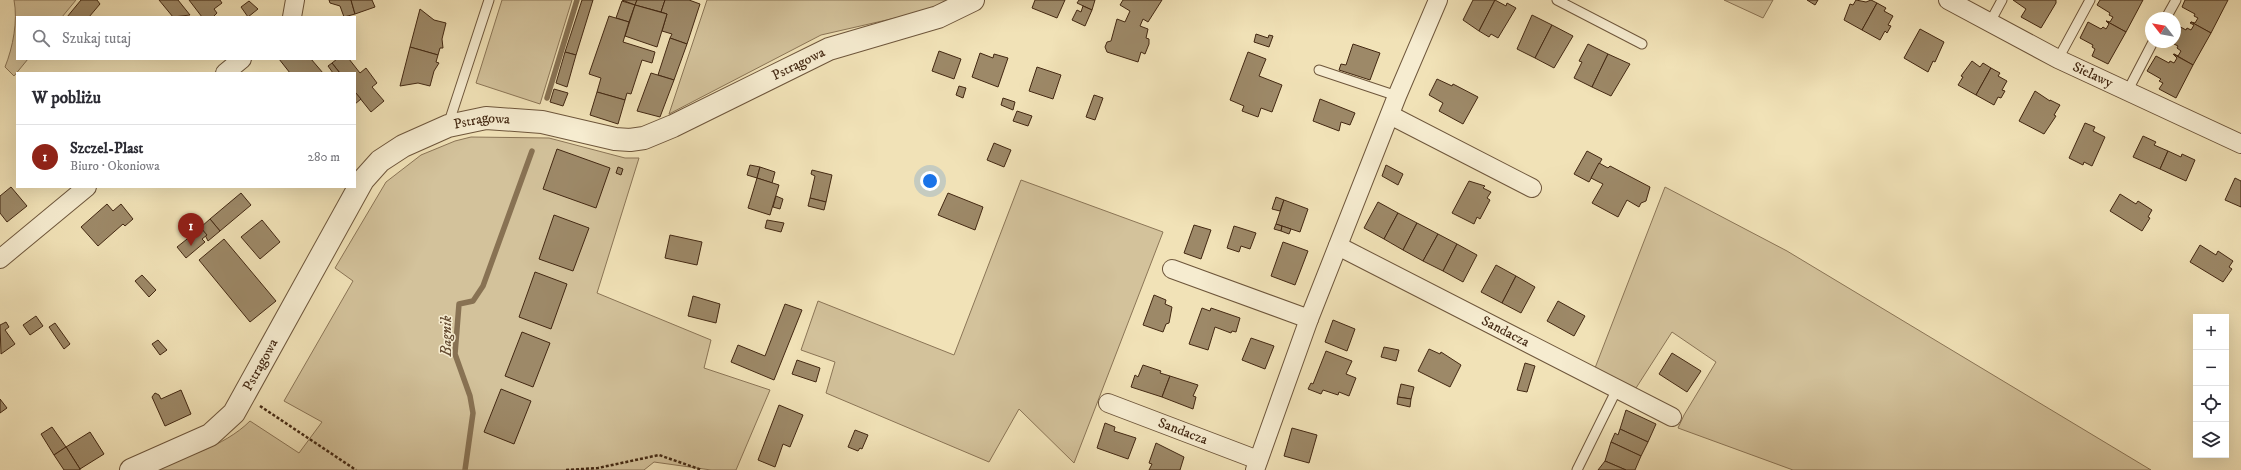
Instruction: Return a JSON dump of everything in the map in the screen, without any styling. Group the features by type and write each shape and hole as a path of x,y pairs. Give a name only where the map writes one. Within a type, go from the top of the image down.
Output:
{"street":[{"path":"292,16 295,0"},
{"name":"Pstrągowa","path":"131,470 210,435 234,413 371,169 386,155 448,126 486,118 564,126 615,139 644,138 673,126 829,49 938,17 973,0"},
{"name":"Sandacza","path":"1108,403 1256,465 1309,319 1397,96 1438,0"},
{"name":"Sielawy","path":"1948,0 1989,24 2058,59 2241,144"},
{"path":"226,72 241,60"},
{"path":"1390,115 1532,188"},
{"path":"0,259 86,188"},
{"name":"Sandacza","path":"1338,246 1672,417"},
{"path":"1172,269 1309,319"}],"lane":[{"path":"448,126 490,0"},
{"path":"1557,0 1642,44"},
{"path":"1989,24 2002,0"},
{"path":"2058,59 2090,0"},
{"path":"2169,12 2176,0"},
{"path":"2127,92 2150,48"},
{"path":"1319,70 1397,96"},
{"path":"1577,470 1617,389"}],"path":[{"path":"244,395 356,470"},
{"path":"566,470 598,468 659,455 702,470"}],"shaded area":[{"path":"14,0 76,0 63,16 16,16 16,60 27,60 14,76 5,67 14,34"},
{"path":"502,0 572,0 540,104 476,83"},
{"path":"707,0 947,0 926,11 821,35 669,114"},
{"path":"1724,0 1773,0 1763,18"},
{"path":"471,137 549,138 625,158 639,158 597,293 711,340 704,368 770,390 736,470 711,470 654,462 644,470 148,470 215,445 240,430 250,421 299,453 322,422 284,401 353,281 335,268 386,182 421,155 455,141"},
{"path":"1021,180 1163,232 1074,463 1019,409 989,462 826,393 835,362 801,350 818,301 954,355"},
{"path":"1665,187 1787,251 2151,470 1793,470 1678,428 1684,415 1716,362 1672,332 1636,388 1595,368"}],"building":[{"path":"81,0 97,0 100,4 90,16 68,16"},
{"path":"159,0 178,0 190,15 172,16"},
{"path":"189,0 220,0 222,3 214,9 217,13 214,16 201,16"},
{"path":"329,0 351,0 355,14 344,16 340,6 330,3"},
{"path":"351,0 372,0 375,7 355,14"},
{"path":"582,0 593,0 576,55 565,52"},
{"path":"622,0 637,0 635,5"},
{"path":"637,0 665,0 661,12 635,5"},
{"path":"665,0 689,0 700,4 687,44 670,38 672,34 662,31 667,14 661,12"},
{"path":"1035,0 1065,0 1057,18 1032,8"},
{"path":"1079,0 1095,0 1092,10 1077,3"},
{"path":"1123,0 1162,0 1148,22 1143,19 1140,26 1148,29 1146,38 1149,39 1149,44 1145,54 1141,52 1138,62 1107,52 1105,47 1107,42 1111,41 1117,19 1125,22 1130,11 1120,5"},
{"path":"1473,0 1495,0 1479,31 1463,20"},
{"path":"1495,0 1506,6 1507,3 1516,8 1498,38 1491,34 1489,37 1479,31"},
{"path":"1807,0 1818,0 1815,5"},
{"path":"1856,0 1866,2 1871,0 1877,3 1862,30 1844,20 1850,4 1853,5"},
{"path":"2013,0 2056,0 2056,3 2041,28 2021,17 2026,9"},
{"path":"2100,0 2143,0 2126,32 2106,21 2110,22 2113,17 2109,15 2110,13 2097,5"},
{"path":"2185,0 2228,0 2211,33 2191,22 2195,23 2198,18 2194,16 2195,14 2182,7"},
{"path":"249,1 258,9 247,16 241,7"},
{"path":"622,1 635,5 629,22 616,18"},
{"path":"1877,3 1886,8 1884,11 1893,16 1888,25 1891,26 1887,33 1885,31 1880,40 1862,30"},
{"path":"635,5 667,14 657,47 625,36"},
{"path":"1083,6 1092,10 1085,26 1072,20 1077,10 1081,12"},
{"path":"420,9 434,20 446,23 442,39 443,48 440,48 438,55 410,47"},
{"path":"1532,15 1552,25 1535,58 1517,49"},
{"path":"609,16 629,22 623,42 655,52 652,63 642,60 631,94 627,93 625,100 597,92 601,78 589,74"},
{"path":"2106,21 2126,32 2108,64 2092,56 2095,49 2092,47 2093,45 2080,38 2088,22 2101,29 2103,27 2106,29 2109,24"},
{"path":"2191,22 2211,33 2193,65 2174,54 2178,56 2181,51 2177,48 2181,48 2181,27 2186,30 2187,28 2191,30 2194,25 2190,23"},
{"path":"1552,25 1573,36 1554,68 1535,58"},
{"path":"1920,29 1944,42 1935,62 1933,61 1928,72 1904,58"},
{"path":"1256,34 1268,38 1269,35 1273,36 1269,47 1254,42"},
{"path":"670,38 687,44 674,80 658,75"},
{"path":"1353,44 1380,53 1370,80 1339,70 1341,64 1346,65"},
{"path":"1588,44 1608,54 1592,87 1574,78 1582,62 1579,61"},
{"path":"410,47 438,55 436,62 439,63 434,71 430,86 418,83 400,86"},
{"path":"939,51 961,59 954,79 932,71"},
{"path":"565,52 576,55 567,87 556,83"},
{"path":"1248,52 1266,59 1259,76 1282,85 1272,112 1261,108 1258,117 1242,111 1244,106 1230,100"},
{"path":"980,53 993,58 994,54 1008,58 998,87 972,77"},
{"path":"1608,54 1630,64 1611,96 1592,87"},
{"path":"2173,54 2193,65 2176,98 2159,89 2163,83 2159,81 2161,79 2147,71 2156,56 2169,63 2170,61 2174,63 2177,58"},
{"path":"280,60 312,60 322,72 289,72"},
{"path":"336,60 350,60 360,73 366,68 377,83 372,87 384,101 371,112 356,93 356,72 339,72 332,63"},
{"path":"1972,61 1980,67 1983,63 1991,68 1976,95 1958,85 1963,77 1961,76"},
{"path":"332,63 339,72 332,72 328,66"},
{"path":"1037,67 1061,75 1053,99 1029,91"},
{"path":"1991,68 2000,73 1998,76 2007,81 2002,90 2005,91 2001,98 1998,97 1994,105 1976,95"},
{"path":"651,73 674,80 660,117 637,111"},
{"path":"1437,79 1452,86 1453,84 1478,97 1463,124 1439,111 1443,103 1429,95"},
{"path":"959,86 966,88 963,98 956,95"},
{"path":"554,89 568,93 563,106 550,102"},
{"path":"2035,91 2050,101 2060,105 2054,115 2056,116 2044,134 2019,121"},
{"path":"597,92 625,100 618,124 590,115"},
{"path":"356,93 361,99 356,103"},
{"path":"1094,95 1103,98 1095,120 1086,117"},
{"path":"1003,98 1015,102 1013,110 1001,105"},
{"path":"1320,99 1355,113 1350,125 1341,122 1339,131 1313,121"},
{"path":"1017,111 1032,116 1028,126 1013,121"},
{"path":"2085,123 2095,127 2093,131 2105,137 2092,166 2084,162 2083,165 2069,158"},
{"path":"2143,136 2156,142 2154,145 2168,151 2160,169 2133,157"},
{"path":"994,143 1011,150 1004,167 987,160"},
{"path":"557,149 610,168 596,208 543,189"},
{"path":"1587,151 1602,159 1589,182 1574,174"},
{"path":"2168,151 2181,157 2182,154 2195,160 2186,181 2160,169"},
{"path":"1599,163 1608,168 1610,166 1650,187 1646,201 1641,203 1639,207 1627,200 1618,217 1592,203 1603,184 1591,178"},
{"path":"750,165 760,167 757,178 747,175"},
{"path":"1386,165 1403,174 1398,185 1382,176"},
{"path":"618,167 623,169 621,175 616,173"},
{"path":"760,167 775,172 772,183 757,178"},
{"path":"812,170 832,175 826,202 810,198 815,176 811,174"},
{"path":"757,178 779,185 770,215 748,208"},
{"path":"2235,178 2241,181 2241,207 2225,200"},
{"path":"1469,181 1485,186 1483,188 1491,192 1487,198 1490,200 1480,219 1477,217 1474,224 1452,213"},
{"path":"11,187 27,206 7,222 0,213 0,196"},
{"path":"241,193 251,205 220,231 210,219"},
{"path":"948,193 983,207 975,230 938,215"},
{"path":"2120,194 2136,204 2138,201 2152,210 2148,217 2150,218 2142,231 2110,211"},
{"path":"776,196 783,199 780,209 773,207"},
{"path":"1276,197 1284,200 1280,211 1272,209"},
{"path":"810,198 826,202 824,210 808,206"},
{"path":"1284,200 1308,209 1300,232 1276,224"},
{"path":"1378,202 1398,213 1384,239 1364,228"},
{"path":"107,204 113,211 121,204 133,219 125,226 123,224 98,246 81,227"},
{"path":"1398,213 1417,223 1403,250 1384,239"},
{"path":"554,215 589,228 573,271 539,259"},
{"path":"210,219 220,231 208,241 201,227"},
{"path":"262,220 280,242 260,259 241,237"},
{"path":"767,220 784,223 781,232 765,228"},
{"path":"1417,223 1438,234 1423,261 1403,250"},
{"path":"1276,224 1282,226 1281,231 1274,229"},
{"path":"1194,225 1211,230 1201,259 1184,253"},
{"path":"1234,226 1256,233 1250,249 1241,246 1239,252 1227,248"},
{"path":"1282,226 1291,229 1289,234 1281,231"},
{"path":"201,228 207,235 202,239 205,242 186,258 177,247"},
{"path":"1438,234 1457,244 1443,271 1423,261"},
{"path":"670,235 702,242 697,265 665,258"},
{"path":"224,239 276,301 250,322 199,260"},
{"path":"1283,242 1308,251 1295,285 1271,276"},
{"path":"1457,244 1477,255 1463,282 1443,271"},
{"path":"2200,245 2216,255 2218,251 2233,261 2229,267 2232,269 2223,282 2190,262"},
{"path":"1496,265 1516,276 1502,303 1481,292"},
{"path":"535,272 567,284 551,329 519,317"},
{"path":"142,275 156,290 149,297 135,281"},
{"path":"1516,276 1535,287 1521,313 1502,303"},
{"path":"1154,295 1166,300 1165,304 1172,307 1169,323 1166,324 1163,332 1143,325"},
{"path":"693,296 720,304 716,323 688,316"},
{"path":"1558,301 1585,316 1574,336 1547,321"},
{"path":"785,304 802,310 774,380 731,362 738,345 765,356"},
{"path":"1202,308 1210,311 1211,308 1240,318 1236,332 1232,331 1231,333 1215,327 1208,350 1189,344"},
{"path":"36,316 43,326 30,335 23,325"},
{"path":"1333,320 1355,329 1347,351 1325,342"},
{"path":"6,322 9,327 5,330 15,344 1,354 0,325"},
{"path":"55,323 70,344 64,349 49,327"},
{"path":"522,332 550,343 533,387 505,376"},
{"path":"1251,338 1274,346 1265,369 1242,360"},
{"path":"158,340 167,350 160,355 152,344"},
{"path":"1384,347 1399,350 1396,361 1381,357"},
{"path":"1429,349 1440,354 1441,352 1461,365 1450,387 1418,371"},
{"path":"1326,351 1352,361 1346,374 1356,378 1349,396 1339,392 1338,395 1323,390 1321,394 1308,389 1311,383 1313,384"},
{"path":"1672,353 1701,371 1687,392 1659,374"},
{"path":"797,360 820,368 816,382 792,374"},
{"path":"1525,363 1535,366 1527,392 1517,390"},
{"path":"1143,365 1161,371 1160,373 1170,376 1162,397 1131,387 1135,375 1138,377"},
{"path":"1170,376 1198,385 1193,396 1196,397 1193,409 1162,397"},
{"path":"1401,384 1414,387 1411,399 1398,397"},
{"path":"501,389 531,401 514,444 484,432"},
{"path":"181,390 191,414 165,426 152,397 155,393 159,395 161,399"},
{"path":"1398,397 1411,399 1410,407 1397,404"},
{"path":"0,399 7,408 0,413"},
{"path":"779,405 803,415 790,447 783,444 775,467 758,460"},
{"path":"1626,410 1656,424 1648,442 1620,429"},
{"path":"1105,423 1115,427 1114,431 1136,438 1128,459 1097,448"},
{"path":"52,427 66,447 54,455 41,434"},
{"path":"1292,428 1317,435 1309,463 1284,456"},
{"path":"1620,429 1648,442 1641,456 1611,442 1615,433 1618,435"},
{"path":"855,430 868,435 862,449 860,448 858,451 848,447"},
{"path":"90,432 104,454 80,469 66,447"},
{"path":"1611,442 1641,456 1635,470 1626,470 1605,461"},
{"path":"1156,443 1184,457 1180,470 1149,470 1152,464 1149,463"},
{"path":"66,447 80,470 64,470 54,455"},
{"path":"1605,461 1626,470 1598,470"}],"waterway":[{"name":"Bagnik","path":"547,98 577,0"},
{"name":"Bagnik","path":"465,470 473,413 470,396 455,354 459,304 473,301 483,286 532,151"}],"place":[{"name":"Szczel-Plast","path":"191,246"}]}
